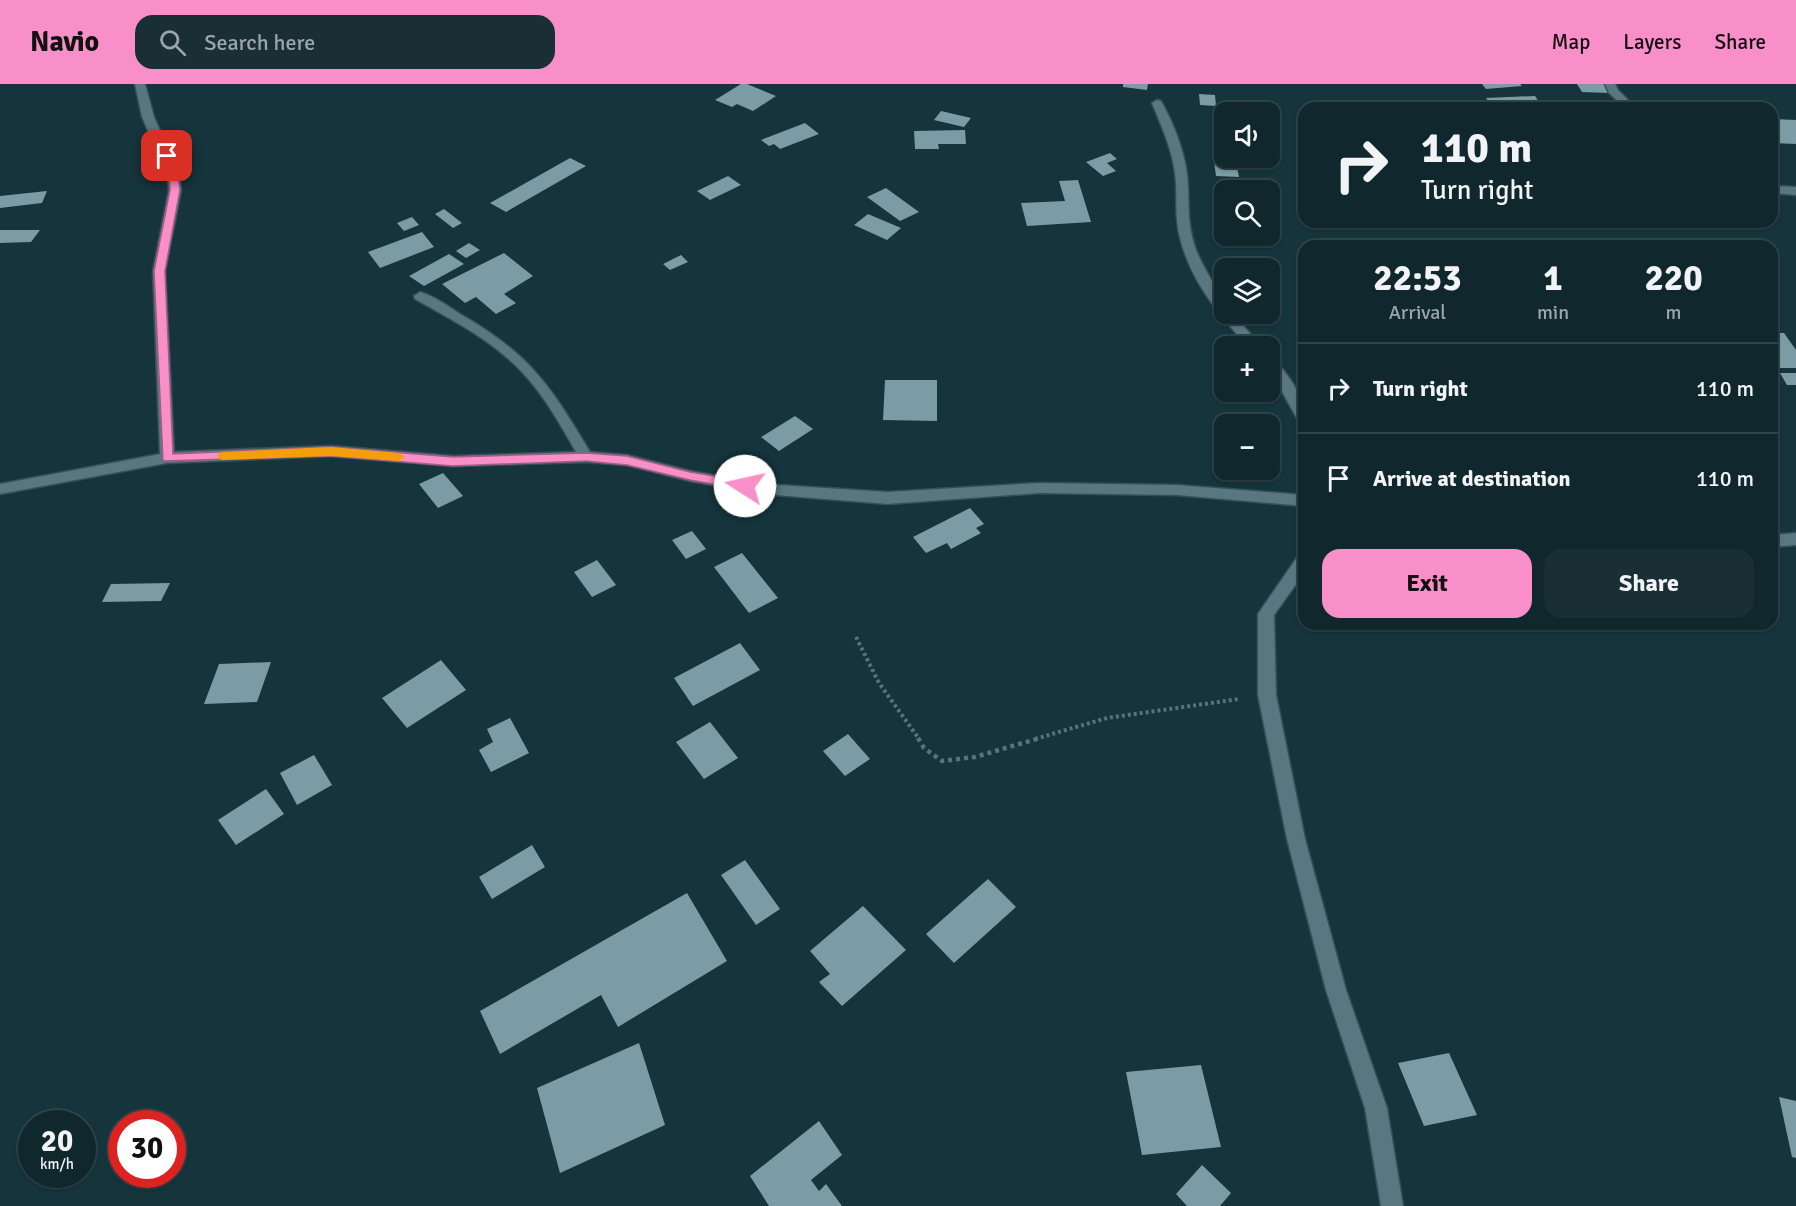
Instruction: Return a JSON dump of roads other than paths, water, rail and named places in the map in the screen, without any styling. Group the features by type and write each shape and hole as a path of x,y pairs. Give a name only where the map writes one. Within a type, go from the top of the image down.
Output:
{"street":[{"path":"140,84 148,117 173,174 175,190 159,271 167,458"},
{"path":"1610,84 1613,91 1625,102"},
{"path":"1157,103 1172,135 1181,171 1181,208 1185,238 1214,299"},
{"path":"1778,190 1796,191"},
{"path":"420,296 471,326 527,369 539,382 586,457"},
{"path":"1236,324 1246,336"},
{"path":"1280,375 1298,408"},
{"path":"0,489 167,458 331,452 453,461 586,457 627,460 690,476 763,489 888,498 1039,488 1177,490 1298,500"},
{"path":"1778,540 1796,539"},
{"path":"1298,569 1266,614 1267,695 1299,851 1336,990 1376,1108 1392,1206"}]}
